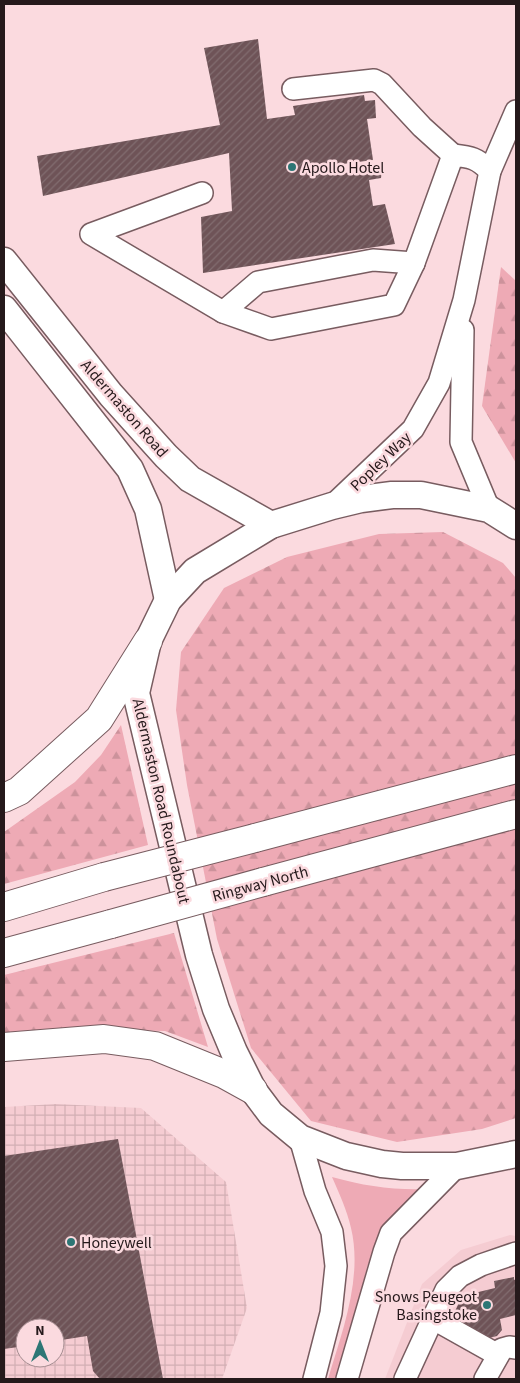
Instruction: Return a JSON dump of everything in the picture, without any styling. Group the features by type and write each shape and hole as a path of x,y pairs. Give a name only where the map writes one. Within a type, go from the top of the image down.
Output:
{"highway":[{"path":"4,798 19,791 99,719 148,641"},
{"path":"4,906 104,877 516,769"},
{"name":"Ringway North","path":"4,953 516,814"},
{"path":"4,1047 104,1039 155,1046 224,1074 253,1090"}],"main road":[{"name":"Aldermaston Road","path":"4,261 111,395 166,456 190,479 272,526"},
{"name":"Aldermaston Road","path":"4,309 130,469 148,508 168,600"},
{"name":"Aldermaston Road Roundabout","path":"516,526 489,509 421,495 376,497 332,506 272,526 195,572 168,600 148,641 136,693 199,955 216,1009 253,1090 271,1114 300,1138 346,1156 382,1164 457,1166 516,1154"}],"street":[{"path":"293,89 374,80 382,84 422,127 453,154 481,162 490,172"},
{"name":"Popley Way","path":"332,506 413,429 439,384 464,300 490,172 516,111"},
{"path":"202,193 91,234 223,312 271,329 394,305 414,263 453,154"},
{"path":"223,312 258,282 373,260 414,263"},
{"name":"Popley Way","path":"464,300 461,394 462,442 489,509"},
{"path":"300,1138 315,1191 332,1232 336,1266 331,1313 314,1379"},
{"path":"347,1379 391,1233 457,1166"},
{"path":"405,1379 446,1290 460,1276 481,1265 516,1253"},
{"path":"432,1318 507,1352 485,1379"}],"shaded area":[{"path":"56,1104 141,1108 226,1182 247,1308 222,1379 4,1379 4,1107"},
{"path":"510,1235 516,1236 516,1379 385,1379 422,1284 461,1250"}],"green space":[{"path":"501,267 516,281 516,463 482,406"},
{"path":"443,532 503,563 516,578 516,1118 482,1129 397,1142 311,1121 251,1048 217,939 187,785 176,710 181,652 224,588 287,557 379,534"},
{"path":"121,725 148,845 4,884 4,832 75,782 101,755"},
{"path":"174,933 208,1047 165,1031 106,1030 4,1037 4,975"},
{"path":"332,1177 378,1187 425,1189 378,1242 367,1267 354,1322 336,1379 328,1379 345,1324 353,1285 354,1266 351,1228 343,1202"}],"building":[{"path":"258,39 267,119 295,115 293,106 364,95 365,101 375,100 376,118 367,119 373,160 343,164 344,173 382,169 381,178 369,180 373,206 385,204 395,244 203,273 201,217 232,211 229,153 43,196 37,156 220,125 204,48"},
{"name":"Honeywell","path":"118,1139 163,1379 100,1379 93,1371 87,1336 65,1339 65,1318 15,1318 15,1347 4,1349 4,1156"},
{"name":"Snows Peugeot Basingstoke","path":"514,1277 514,1280 516,1279 516,1315 500,1319 502,1330 497,1336 481,1340 451,1320 462,1296 495,1288 494,1281"}],"place":[{"name":"Apollo Hotel","path":"292,167"},
{"name":"Honeywell","path":"71,1242"},
{"name":"Snows Peugeot Basingstoke","path":"487,1305"}]}
